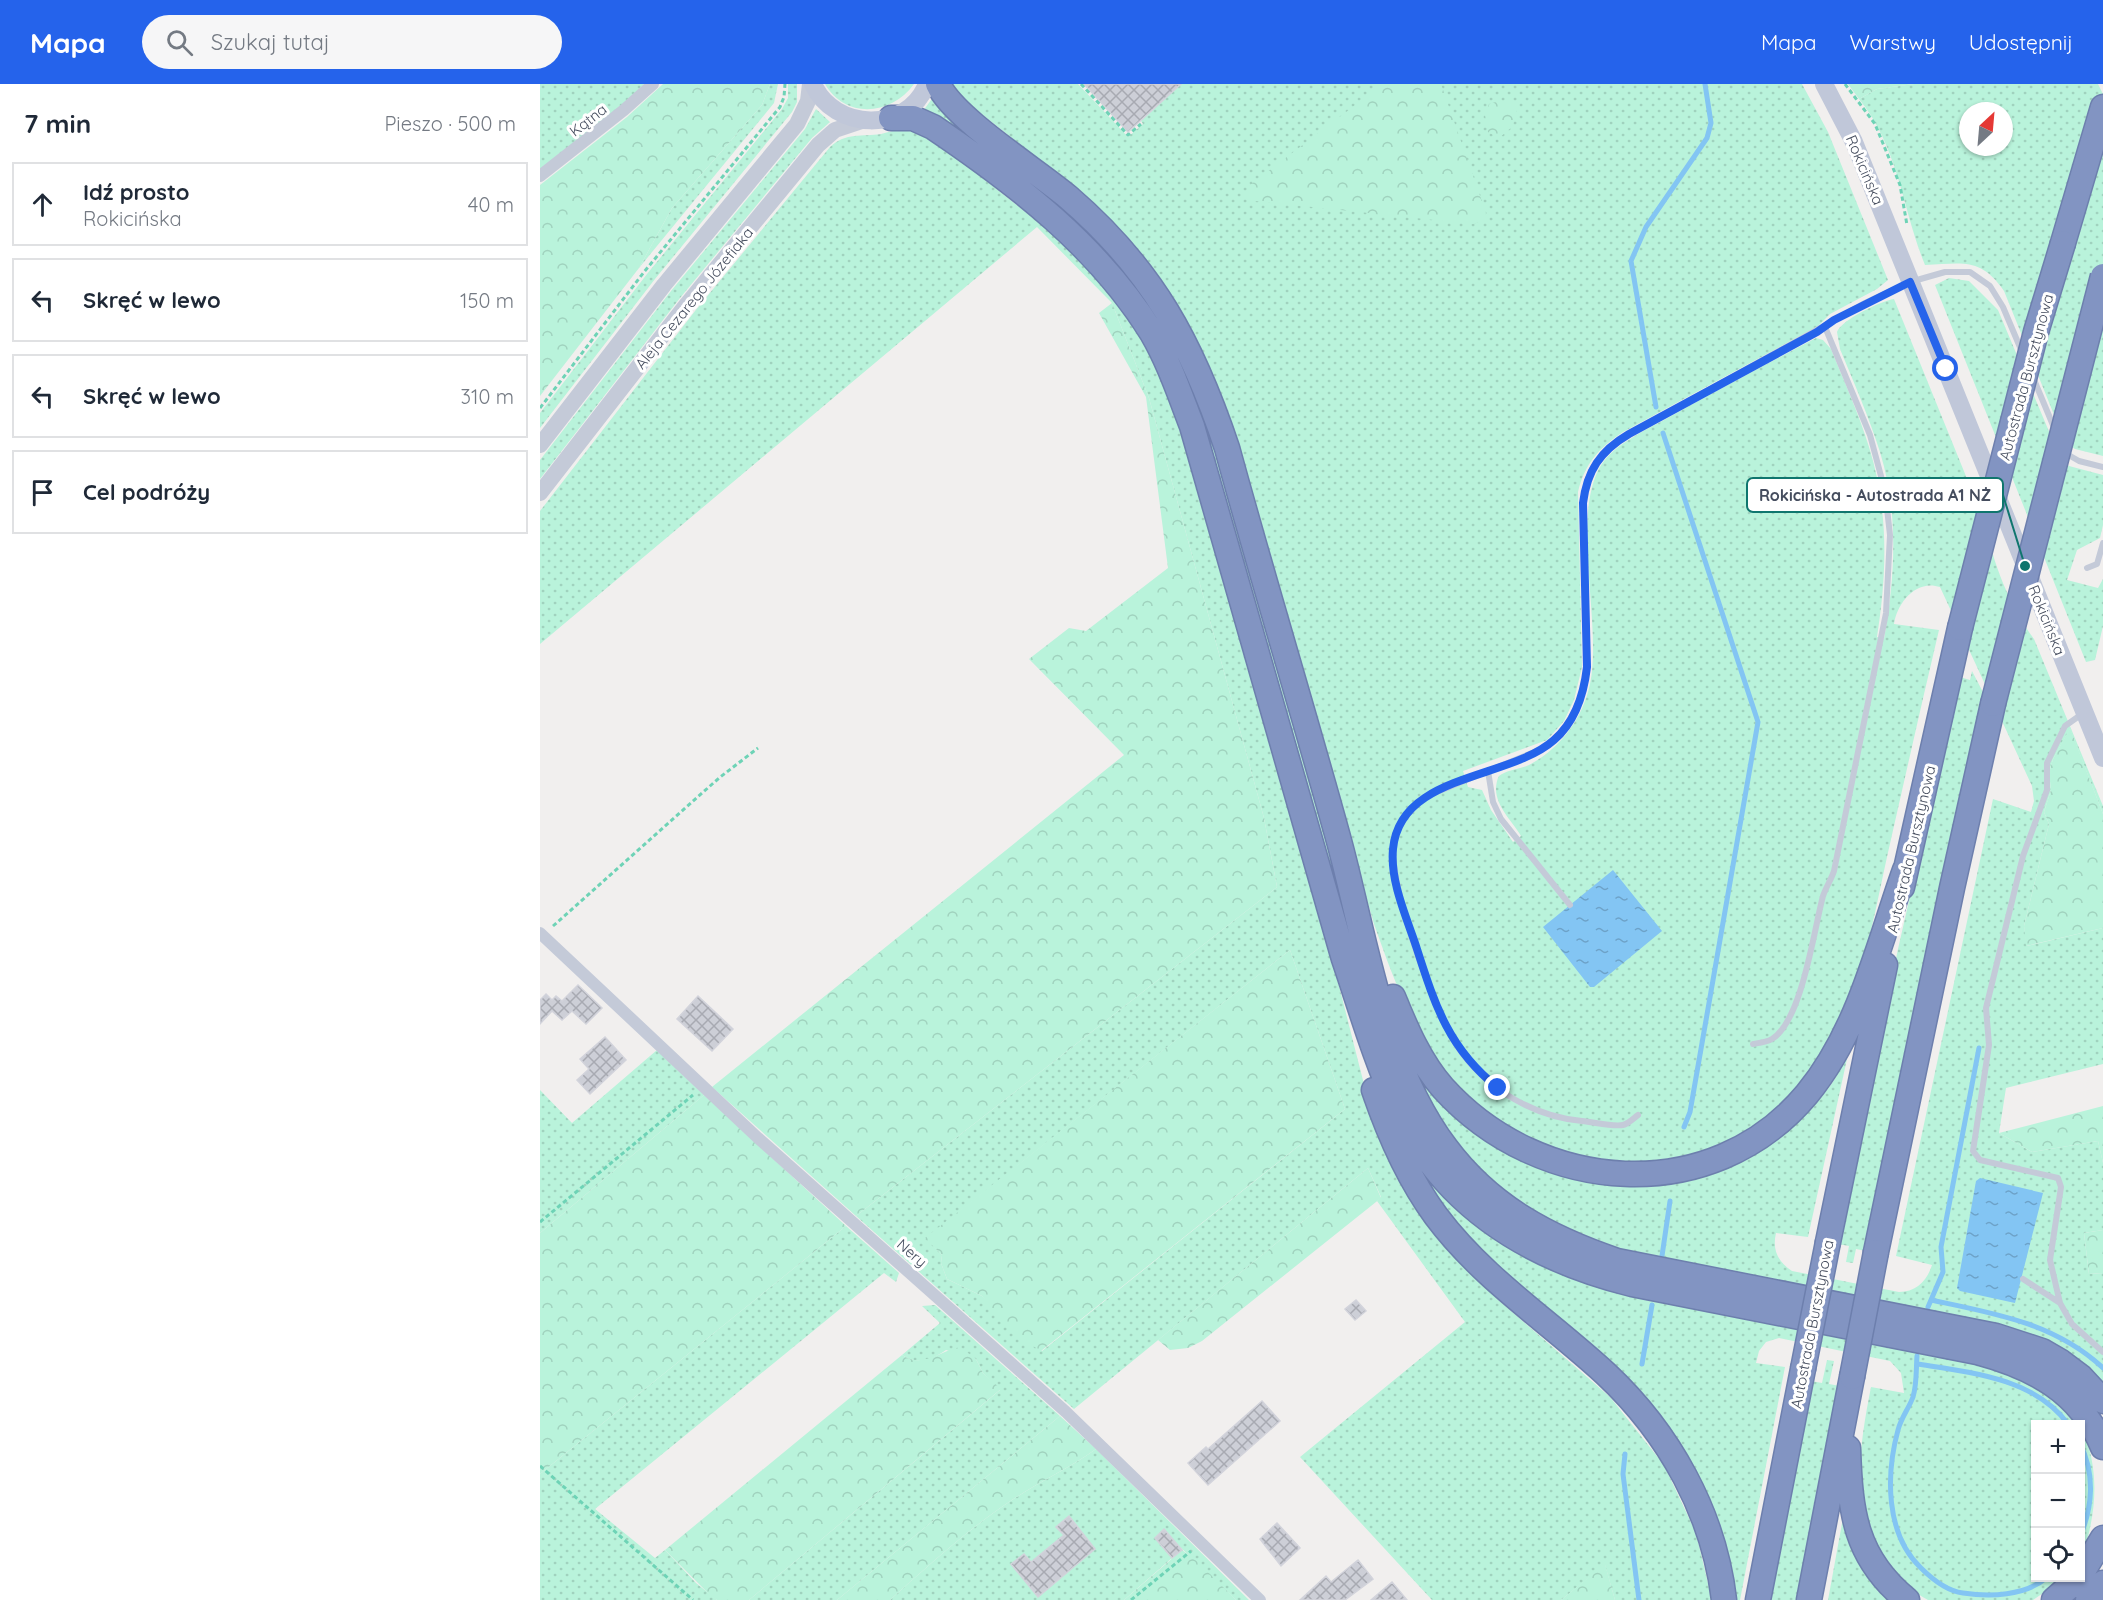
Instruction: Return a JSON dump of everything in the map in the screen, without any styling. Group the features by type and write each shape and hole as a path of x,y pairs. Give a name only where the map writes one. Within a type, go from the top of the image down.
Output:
{"highway":[{"path":"938,84 952,105 1068,198 1114,241 1153,289 1180,332 1207,390 1227,448 1339,842 1390,1032 1418,1104 1458,1163 1482,1188 1521,1219 1562,1241 1617,1261 1927,1322 2019,1343 2061,1362 2081,1377 2103,1401"},
{"name":"Autostrada Bursztynowa","path":"1758,1600 1828,1242 1905,870 1960,628 2036,332 2103,107"},
{"path":"891,118 914,118 933,127 1059,224 1120,287 1167,361 1192,426 1344,959 1387,1083 1413,1135 1430,1160 1461,1196 1478,1212 1514,1238 1560,1262 1632,1284 1977,1352 2014,1364 2051,1382 2067,1394 2090,1420 2103,1447"},
{"path":"1809,1600 1876,1252 1952,888 1993,704 2103,276"},
{"path":"1339,842 1382,972 1415,1046 1442,1086 1485,1127 1524,1150 1562,1165 1609,1174 1659,1173 1716,1158 1753,1140 1799,1103 1823,1073 1845,1036 1905,870"},
{"path":"1344,959 1363,1055 1397,1151 1410,1175 1436,1216 1466,1251 1498,1282 1605,1374 1650,1422 1677,1462 1704,1517 1719,1567 1724,1600"},
{"path":"1847,1404 1850,1493 1856,1528 1876,1568 1907,1600"},
{"path":"2085,1569 2103,1538"},
{"path":"2054,1600 2074,1582"},
{"path":"2088,1600 2103,1583"}],"main road":[{"path":"811,84 830,107 847,117 862,121 891,118 911,106 927,84"},
{"name":"Rokicińska","path":"1824,84 1854,142 2103,758"}],"street":[{"name":"Kątna","path":"540,177 653,84"},
{"name":"Aleja Cezarego Józefiaka","path":"540,445 664,285 797,124 808,101 811,84"},
{"name":"Aleja Cezarego Józefiaka","path":"540,494 687,304 823,139 841,127 862,121"},
{"name":"Nery","path":"541,934 622,1008 702,1087 1048,1396 1260,1600"}],"lane":[{"path":"1638,1115 1623,1125 1558,1117 1527,1106 1480,1073 1461,1053 1438,1012 1396,881 1393,861 1394,843 1400,824 1419,802 1437,791 1521,759 1554,740 1569,722 1581,698 1588,657 1583,503 1587,481 1598,459 1629,434 1910,282 1945,272 1962,271 1976,275 1990,286 2003,307 2064,452 2079,461 2103,467"},
{"path":"1754,1044 1772,1039 1782,1027 1792,1009 1806,971 1822,898 1834,871 1889,586 1889,526 1880,473 1870,435 1825,327"},
{"path":"2087,568 2097,564 2103,543"},
{"path":"2085,712 2066,726 2047,763 2047,790 2023,856 1986,1008 1989,1045 1974,1151 1980,1160 2052,1175 2060,1182 2050,1260 2060,1303 2072,1324 2103,1352"},
{"path":"1488,771 1492,802 1502,819 1570,905"},
{"path":"2023,1279 2060,1303"}],"path":[{"path":"540,408 644,272 780,107 785,84"},
{"path":"1081,84 1128,135 1141,124"},
{"path":"541,934 719,778 758,748"},
{"path":"540,1222 702,1087"},
{"path":"540,1466 693,1600"},
{"path":"1131,1600 1201,1542"}],"green space":[{"path":"540,84 644,84 623,105 540,170"},
{"path":"663,84 770,84 762,105 672,208 639,268 540,396 540,185 627,117"},
{"path":"770,84 778,84 774,103 639,268 672,208 762,105"},
{"path":"788,84 797,84 797,102 792,112 655,279 540,428 540,413 647,274 782,109 788,98"},
{"path":"825,84 914,84 894,102 869,109 845,104 834,96"},
{"path":"950,84 1078,84 1128,137 1143,124 1141,121 1181,84 1802,84 1828,132 1888,280 1877,289 1830,314 1818,326 1623,432 1594,457 1578,492 1582,667 1574,700 1564,721 1547,740 1463,771 1468,787 1482,790 1491,810 1513,842 1521,836 1499,802 1497,782 1502,774 1529,765 1551,750 1576,720 1587,697 1593,659 1588,568 1588,507 1594,482 1604,461 1616,449 1640,433 1816,338 1823,340 1831,349 1861,422 1875,471 1883,518 1884,542 1883,589 1877,637 1884,639 1893,569 1893,522 1890,499 1880,452 1840,349 1837,332 1853,317 1871,307 1894,299 1985,523 2003,583 2034,639 2103,806 2103,814 2070,729 2053,759 2049,773 2051,790 2044,812 2049,824 2024,926 2027,946 2103,928 2103,1064 2006,1088 1999,1133 2032,1152 2098,1141 2103,1163 2103,1230 2084,1233 2089,1274 2103,1273 2103,1385 2083,1367 2062,1353 2015,1332 1653,1259 1566,1231 1530,1212 1498,1190 1471,1163 1446,1131 1425,1093 1406,1048 1427,1079 1451,1108 1469,1125 1503,1148 1539,1165 1578,1176 1617,1181 1657,1180 1697,1172 1734,1158 1793,1123 1814,1105 1832,1084 1844,1060 1847,1059 1808,1237 1776,1233 1777,1255 1792,1271 1899,1292 1916,1288 1927,1276 1932,1265 1896,1256 1993,799 2031,812 2034,801 2032,786 1940,587 1923,586 1916,590 1904,601 1896,616 1894,624 1939,630 1858,977 1830,1044 1798,1089 1757,1124 1711,1148 1660,1162 1608,1163 1557,1153 1508,1131 1465,1096 1448,1077 1421,1036 1400,993 1374,924 1223,403 1200,350 1175,304 1146,264 1114,228 1041,161 956,94"},
{"path":"1383,84 1441,84 1486,213 1484,221 1472,224 1255,201 1248,198 1250,185"},
{"path":"1848,84 1914,84 1877,89 1859,99"},
{"path":"1914,84 2098,84 2103,94 2103,456 2075,449 2065,442 2004,291 1995,280 1987,272 1969,264 1925,265 1891,158 1883,138 1859,99 1877,89"},
{"path":"934,96 948,113 1042,190 1101,244 1152,306 1182,355 1201,402 1222,468 1390,1055 1423,1123 1460,1175 1503,1213 1550,1242 1603,1262 1661,1277 1793,1302 1792,1309 1648,1279 1587,1262 1532,1238 1484,1205 1442,1161 1405,1102 1374,1025 1203,428 1173,352 1145,304 1110,260 1090,240 1049,203 966,136 923,111"},
{"path":"1499,101 1511,102 1517,110 1512,127 1499,138 1488,132 1485,115 1489,104"},
{"path":"816,109 830,122 812,138 680,298 540,479 540,460 671,291 805,129"},
{"path":"906,128 929,138 950,152 1082,260 1114,295 1142,339 1177,414 1322,919 1367,1096 1438,1237 1496,1298 1610,1397 1664,1465 1696,1533 1712,1600 1615,1600 1605,1565 1561,1600 1432,1600 1300,1457 1465,1322 1377,1201 1381,1197 1368,1168 1074,1409 856,1216 1277,887 1264,818 1149,398 1112,303 1037,227 540,644 540,511 695,311 830,147 848,137 881,134","holes":["1290,950 1345,1109 1042,1351 982,1296 947,1279 941,1263 942,1255 926,1238"]},
{"path":"1949,278 1969,281 1998,310 2061,460 2069,466 2103,475 2103,525 2100,538 2077,550 2067,580 2098,588 2103,579 2103,626 2095,660 2086,662 1935,285"},
{"path":"1112,303 1149,398 1264,818 1277,887 856,1216 712,1087 1124,755 1029,659 1069,628 1086,631 1168,568 1146,397 1099,313"},
{"path":"1972,671 1985,696 1866,1251 1856,1249 1853,1263 1846,1262 1849,1246 1838,1244 1898,949 1960,677 1970,680"},
{"path":"2070,728 2103,814 2103,928 2026,946 2024,926 2049,824 2044,812 2051,790 2049,773 2053,759"},
{"path":"1290,950 1345,1109 1041,1351 1012,1333 982,1296 947,1279 941,1263 942,1255 925,1238"},
{"path":"657,1050 704,1095 540,1233 540,1090 572,1123"},
{"path":"704,1095 846,1226 540,1474 540,1233"},
{"path":"2103,1106 2103,1163 2098,1141 2032,1152 1999,1133"},
{"path":"1413,1161 1476,1222 1510,1246 1565,1273 1639,1294 1973,1360 2034,1381 2062,1402 2077,1420 2031,1420 2031,1582 2059,1582 2033,1600 1928,1600 1901,1581 1881,1558 1869,1533 1862,1506 1860,1478 1861,1448 1871,1387 1904,1393 1901,1373 1890,1361 1779,1338 1766,1342 1759,1351 1756,1363 1785,1367 1740,1600 1735,1600 1729,1563 1719,1527 1705,1493 1666,1430 1617,1374 1507,1279 1476,1249 1461,1233"},
{"path":"1368,1168 1381,1198 1202,1341 1188,1348 1170,1350 1158,1340"},
{"path":"846,1226 899,1273 896,1282 884,1273 595,1509 655,1558 665,1550 696,1583 717,1600 540,1600 540,1474"},
{"path":"2103,1230 2103,1273 2089,1274 2084,1233"},
{"path":"935,1305 1060,1416 837,1600 749,1600 1000,1390 983,1373 976,1359 946,1350 924,1360 913,1360 902,1355 940,1323 922,1306"},
{"path":"960,1347 976,1359 983,1373 1001,1389 749,1600 717,1600 665,1550 902,1355 910,1359 924,1360"},
{"path":"1827,1360 1834,1361 1829,1384 1840,1386 1799,1600 1770,1600 1811,1381 1822,1383"},
{"path":"1060,1416 1096,1449 993,1513 890,1600 837,1600"},
{"path":"2085,1437 2093,1464 2094,1488 2093,1512 2085,1546"},
{"path":"1096,1449 1249,1600 1236,1600 1164,1530 1155,1538 1172,1558 1124,1600 890,1600 993,1513"},
{"path":"1843,1518 1851,1545 1895,1600 1828,1600"},
{"path":"1182,1550 1198,1562 1236,1600 1124,1600"},
{"path":"1605,1564 1615,1600 1561,1600"}],"water":[{"path":"1613,870 1662,931 1594,987 1590,987 1543,927"},
{"path":"1980,1178 2043,1193 2015,1303 1960,1291 1957,1288 1976,1181"}],"building":[{"path":"1084,84 1181,84 1128,132"},
{"path":"578,985 602,1008 586,1024 572,1011 562,1020 552,1011 540,1024 540,1000 546,994 552,1000 556,996 562,1001"},
{"path":"698,996 733,1029 712,1051 677,1019"},
{"path":"605,1037 626,1060 590,1094 577,1080 589,1069 580,1059"},
{"path":"1356,1300 1366,1311 1355,1320 1345,1309"},
{"path":"1262,1401 1280,1421 1208,1485 1188,1463 1206,1447 1208,1449"},
{"path":"1069,1516 1095,1549 1038,1597 1011,1564 1024,1554 1031,1562 1064,1535 1056,1527"},
{"path":"1277,1523 1300,1548 1281,1566 1260,1539"},
{"path":"1164,1529 1182,1550 1172,1558 1155,1538"},
{"path":"1358,1560 1373,1579 1345,1600 1300,1600 1326,1576 1331,1582"},
{"path":"1392,1582 1407,1600 1371,1600"}],"waterway":[{"path":"1656,407 1631,261 1646,227 1707,138 1711,123 1705,84"},
{"path":"1663,433 1758,722 1690,1112 1684,1127"},
{"path":"1928,1307 1943,1272 1941,1247 1979,1048"},
{"path":"1662,1256 1670,1201"},
{"path":"1931,1300 2000,1315 2044,1330 2065,1340 2103,1368"},
{"path":"1642,1364 1652,1305"},
{"path":"1917,1356 1914,1392 1898,1430 1891,1465 1895,1521 1909,1554 1935,1580 1951,1590 1963,1593 2007,1594 2018,1592 2041,1582"},
{"path":"1917,1364 1979,1374 2019,1387 2038,1396 2064,1420"},
{"path":"1625,1454 1623,1474 1639,1600"},
{"path":"2083,1528 2090,1502 2090,1478 2085,1455"}],"place":[{"name":"Rokicińska - Autostrada A1 NŻ","path":"2025,566"}],"route":[{"path":"1498,1088 1461,1053 1438,1012 1396,881 1393,861 1394,843 1400,824 1407,814 1427,796 1542,749 1563,731 1575,711 1584,687 1588,657 1583,503 1585,488 1593,466 1603,453 1629,434 1817,332 1863,304 1910,282 1946,369"}]}
